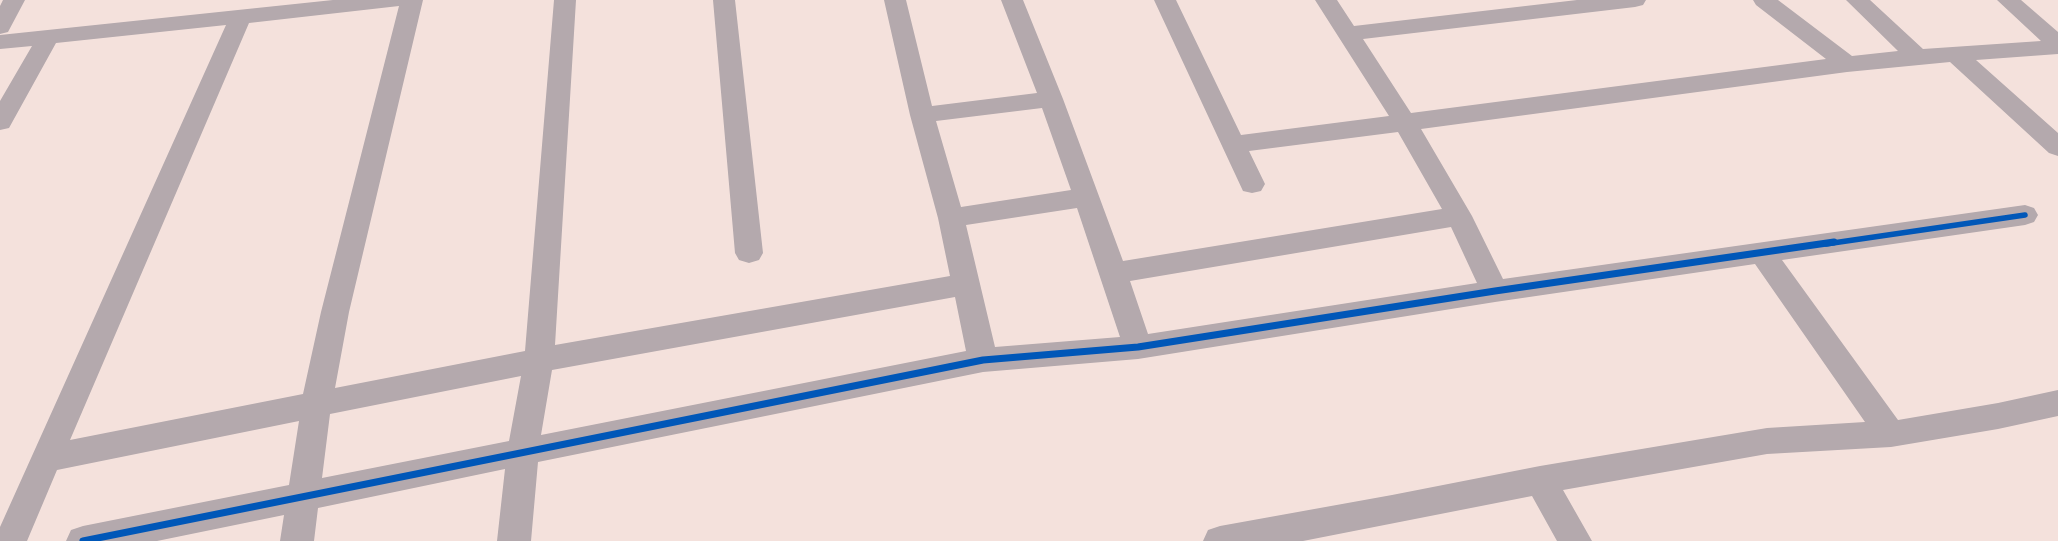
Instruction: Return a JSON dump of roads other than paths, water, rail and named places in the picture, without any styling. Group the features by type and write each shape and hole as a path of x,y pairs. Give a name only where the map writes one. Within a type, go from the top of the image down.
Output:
{"street":[{"path":"0,27 14,0"},
{"path":"0,42 48,37 208,10 241,16 397,0"},
{"path":"297,541 316,406 335,312 412,0"},
{"path":"514,541 523,451 539,360 565,0"},
{"path":"724,0 749,252"},
{"path":"894,0 922,115 951,218 983,360"},
{"path":"1012,0 1087,197 1138,347"},
{"path":"1165,0 1252,184"},
{"path":"1326,0 1404,121 1459,216 1495,291"},
{"path":"1347,34 1635,0"},
{"path":"1764,0 1847,64"},
{"path":"1857,0 1918,57"},
{"path":"2008,0 2058,46"},
{"path":"10,541 241,16"},
{"path":"0,122 48,37"},
{"path":"1233,145 1847,64 2058,46"},
{"path":"1956,55 2058,147"},
{"path":"922,115 1051,99"},
{"path":"951,218 1087,197"},
{"path":"83,541 983,360 1138,347 1495,291 2025,215"},
{"path":"1114,273 1459,216"},
{"path":"1763,254 1891,434"},
{"path":"47,458 316,406 539,360 967,284"},
{"path":"1220,541 1540,480 1768,441 1891,434 1998,416 2058,403"},
{"path":"1540,480 1575,541"}]}
